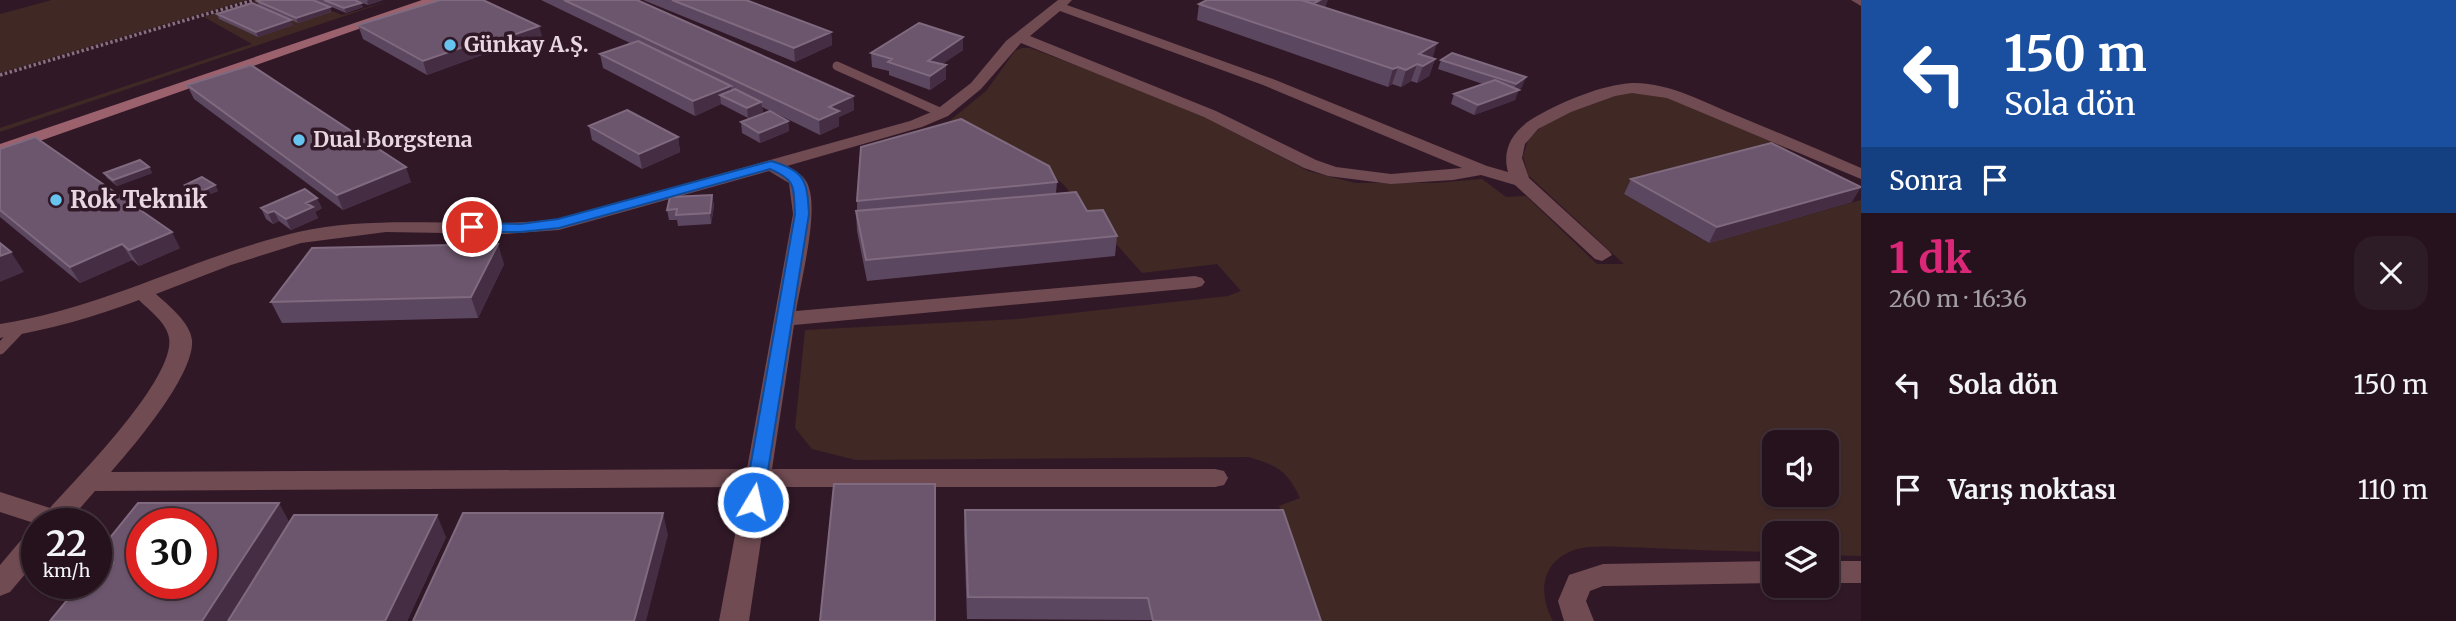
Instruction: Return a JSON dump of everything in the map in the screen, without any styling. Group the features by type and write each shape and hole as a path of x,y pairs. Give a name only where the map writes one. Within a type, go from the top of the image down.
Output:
{"main road":[{"path":"0,142 418,0"},
{"path":"0,150 435,0"}],"street":[{"path":"0,331 78,314 235,255 299,238 390,227 538,227 634,205 916,124 942,113 976,86 1020,37 1061,3 1268,82 1481,170 1521,181"},
{"path":"1020,37 1210,114 1310,164 1334,172 1391,179 1453,176 1481,170"},
{"path":"1602,255 1521,181 1514,169 1513,152 1518,141 1532,125 1608,93 1631,88 1685,100 1861,174"},
{"path":"734,621 802,214 800,182 793,175 771,165"},
{"path":"785,318 1195,282"},
{"path":"65,508 160,392 180,357 181,338 174,326 141,290"},
{"path":"87,482 1215,478"},
{"path":"0,502 21,510"},
{"path":"0,584 21,560"},
{"path":"1578,621 1572,601 1578,583 1603,575 1762,572"},
{"path":"1839,572 1861,572"}],"lane":[{"path":"837,66 942,113"},
{"path":"0,349 20,328"}],"path":[{"path":"0,75 254,0"}],"shaded area":[{"path":"52,0 247,0 0,73 0,14"},
{"path":"260,0 304,0 342,15 392,0 0,132 0,128 252,44 204,17"},
{"path":"1030,48 1182,105 1308,171 1355,183 1435,183 1482,179 1506,197 1526,196 1597,264 1624,264 1528,175 1523,156 1529,137 1552,119 1625,91 1665,95 1791,147 1762,158 1624,194 1708,243 1861,200 1861,556 1839,555 1839,521 1762,521 1762,552 1608,547 1569,552 1552,565 1545,582 1548,611 1553,621 1320,621 1279,506 1300,498 1286,475 1259,460 1249,457 856,460 812,449 795,428 805,330 1017,319 1228,296 1241,291 1217,264 1142,273 1061,182 947,123 986,91 1015,51"}],"building":[{"path":"313,0 330,7 296,18 257,1"},
{"path":"324,0 355,0 361,3 344,8"},
{"name":"Günkay A.Ş.","path":"440,0 483,0 539,26 496,41 489,38 423,61 358,25"},
{"path":"564,0 637,0 853,96 829,107 839,111 819,120"},
{"path":"672,0 746,0 831,32 794,48"},
{"path":"1207,0 1301,0 1437,43 1419,54 1435,59 1423,66 1417,64 1406,70 1398,67 1393,69 1199,4"},
{"path":"1301,0 1320,0 1313,4"},
{"path":"252,3 291,20 256,32 217,14"},
{"path":"919,23 963,37 928,61 946,65 930,76 888,62 892,59 871,53"},
{"path":"638,41 731,86 693,101 600,54"},
{"path":"1452,53 1526,77 1516,84 1441,60"},
{"name":"Dual Borgstena","path":"251,65 406,167 337,195 187,85"},
{"path":"1495,80 1519,90 1478,105 1454,94"},
{"path":"735,89 761,102 747,108 720,95"},
{"path":"627,110 678,137 639,154 589,126"},
{"path":"770,111 788,121 759,133 741,122"},
{"path":"961,119 1049,166 1057,182 857,201 861,147"},
{"name":"Rok Teknik","path":"35,137 172,232 129,250 122,244 70,267 0,210 0,149"},
{"path":"1771,143 1861,187 1717,227 1631,179"},
{"path":"140,160 149,167 113,180 104,173"},
{"path":"202,177 215,185 198,193 185,185"},
{"path":"305,189 317,198 306,203 313,207 286,219 274,211 268,213 261,208"},
{"path":"1076,192 1087,211 1103,210 1117,236 866,260 856,211"},
{"path":"712,195 710,213 676,215 677,209 667,210 670,197"},
{"path":"0,243 11,252 0,256"},
{"path":"498,244 471,297 271,302 312,248"},
{"path":"834,484 935,484 935,621 820,621"},
{"path":"138,503 279,503 217,598 217,508 134,508"},
{"path":"965,510 1283,510 1321,621 1153,621 1148,598 968,597"},
{"path":"463,513 663,513 634,621 413,621"},
{"path":"294,515 437,515 385,621 228,621"},
{"path":"126,518 126,599 216,599 202,621 50,621 68,599 112,599 112,535"}],"place":[{"name":"Günkay A.Ş.","path":"450,45"},
{"name":"Dual Borgstena","path":"299,140"},
{"name":"Rok Teknik","path":"56,200"}],"route":[{"path":"472,227 538,227 584,218 771,165 793,175 800,182 802,214 753,502"}]}
